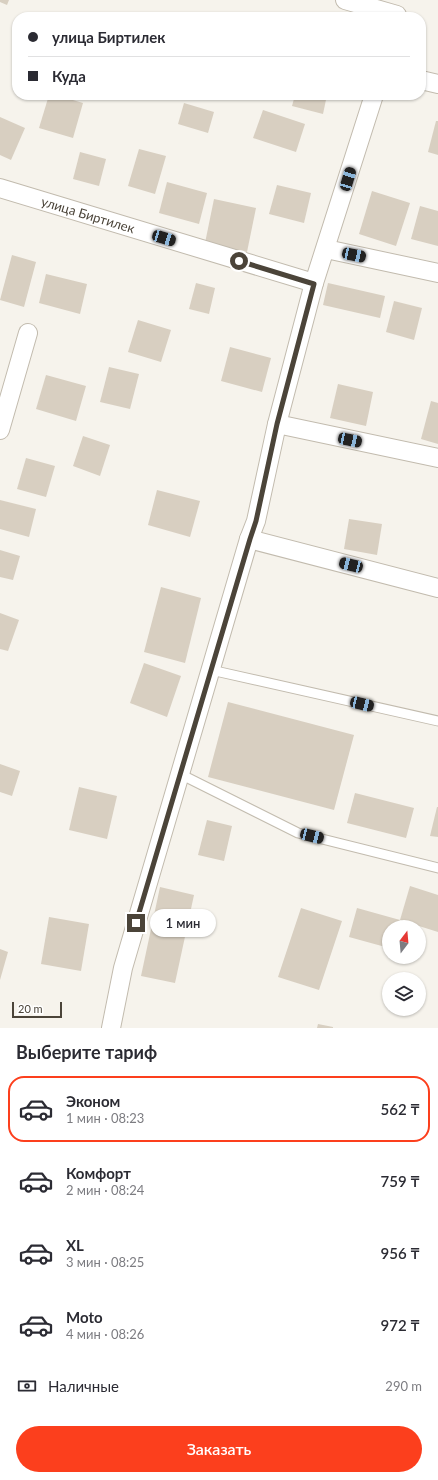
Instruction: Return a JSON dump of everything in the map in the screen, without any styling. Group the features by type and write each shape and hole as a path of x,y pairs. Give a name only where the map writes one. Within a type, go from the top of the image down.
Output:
{"street":[{"path":"345,0 397,11"},
{"path":"426,81 438,84"},
{"path":"111,1028 123,968 256,521 277,424 314,284 372,100"},
{"name":"улица Биртилек","path":"0,188 314,284"},
{"path":"326,249 438,273"},
{"path":"0,430 28,333"},
{"path":"277,424 438,458"},
{"path":"250,539 438,588"}],"lane":[{"path":"211,670 438,721"},
{"path":"180,774 298,833 438,868"}],"building":[{"path":"0,0 9,0 7,5 0,2"},
{"path":"47,100 73,100 83,103 73,138 39,128"},
{"path":"294,100 326,100 323,114 292,106"},
{"path":"184,103 214,112 208,133 178,124"},
{"path":"263,110 305,124 296,152 253,138"},
{"path":"0,117 25,128 11,160 0,155"},
{"path":"436,121 438,121 438,155 428,152"},
{"path":"139,149 166,156 155,194 128,186"},
{"path":"80,152 106,159 99,186 73,179"},
{"path":"167,182 207,193 199,224 159,213"},
{"path":"277,185 311,193 304,223 269,214"},
{"path":"372,191 410,203 396,246 359,234"},
{"path":"214,199 256,208 247,252 205,243"},
{"path":"420,206 438,211 438,246 411,239"},
{"path":"12,255 36,262 24,307 0,300"},
{"path":"46,274 87,284 80,314 39,303"},
{"path":"196,283 215,288 209,314 189,309"},
{"path":"328,283 385,296 380,318 323,305"},
{"path":"394,301 422,308 414,340 386,332"},
{"path":"138,320 171,330 161,362 128,352"},
{"path":"230,347 271,358 262,392 221,381"},
{"path":"109,367 139,374 130,409 100,402"},
{"path":"46,375 86,386 76,421 36,409"},
{"path":"338,384 373,392 366,426 330,418"},
{"path":"431,401 438,403 438,444 421,439"},
{"path":"83,436 110,445 100,476 73,466"},
{"path":"26,458 55,466 46,497 17,489"},
{"path":"157,490 200,501 190,537 148,525"},
{"path":"0,500 36,509 29,537 0,529"},
{"path":"349,519 382,524 377,555 344,549"},
{"path":"0,550 20,556 13,580 0,577"},
{"path":"161,587 201,598 185,663 144,652"},
{"path":"0,613 19,620 8,651 0,649"},
{"path":"144,663 181,676 167,717 130,703"},
{"path":"228,702 354,735 334,810 208,777"},
{"path":"0,764 20,771 12,796 0,792"},
{"path":"79,787 117,796 107,839 69,830"},
{"path":"355,793 414,808 406,838 347,823"},
{"path":"438,807 438,837 430,836"},
{"path":"207,820 232,826 224,861 198,855"},
{"path":"410,886 438,895 438,932 426,928 426,920 400,920"},
{"path":"160,887 194,895 175,983 141,976"},
{"path":"301,908 342,921 319,990 278,977"},
{"path":"357,908 400,920 382,920 382,946 349,937"},
{"path":"49,917 89,924 81,971 41,964"},
{"path":"0,949 8,952 0,980"},
{"path":"318,1024 333,1027 333,1028 317,1028"}],"route":[{"path":"136,923 256,521 277,424 314,284 239,261"}]}
